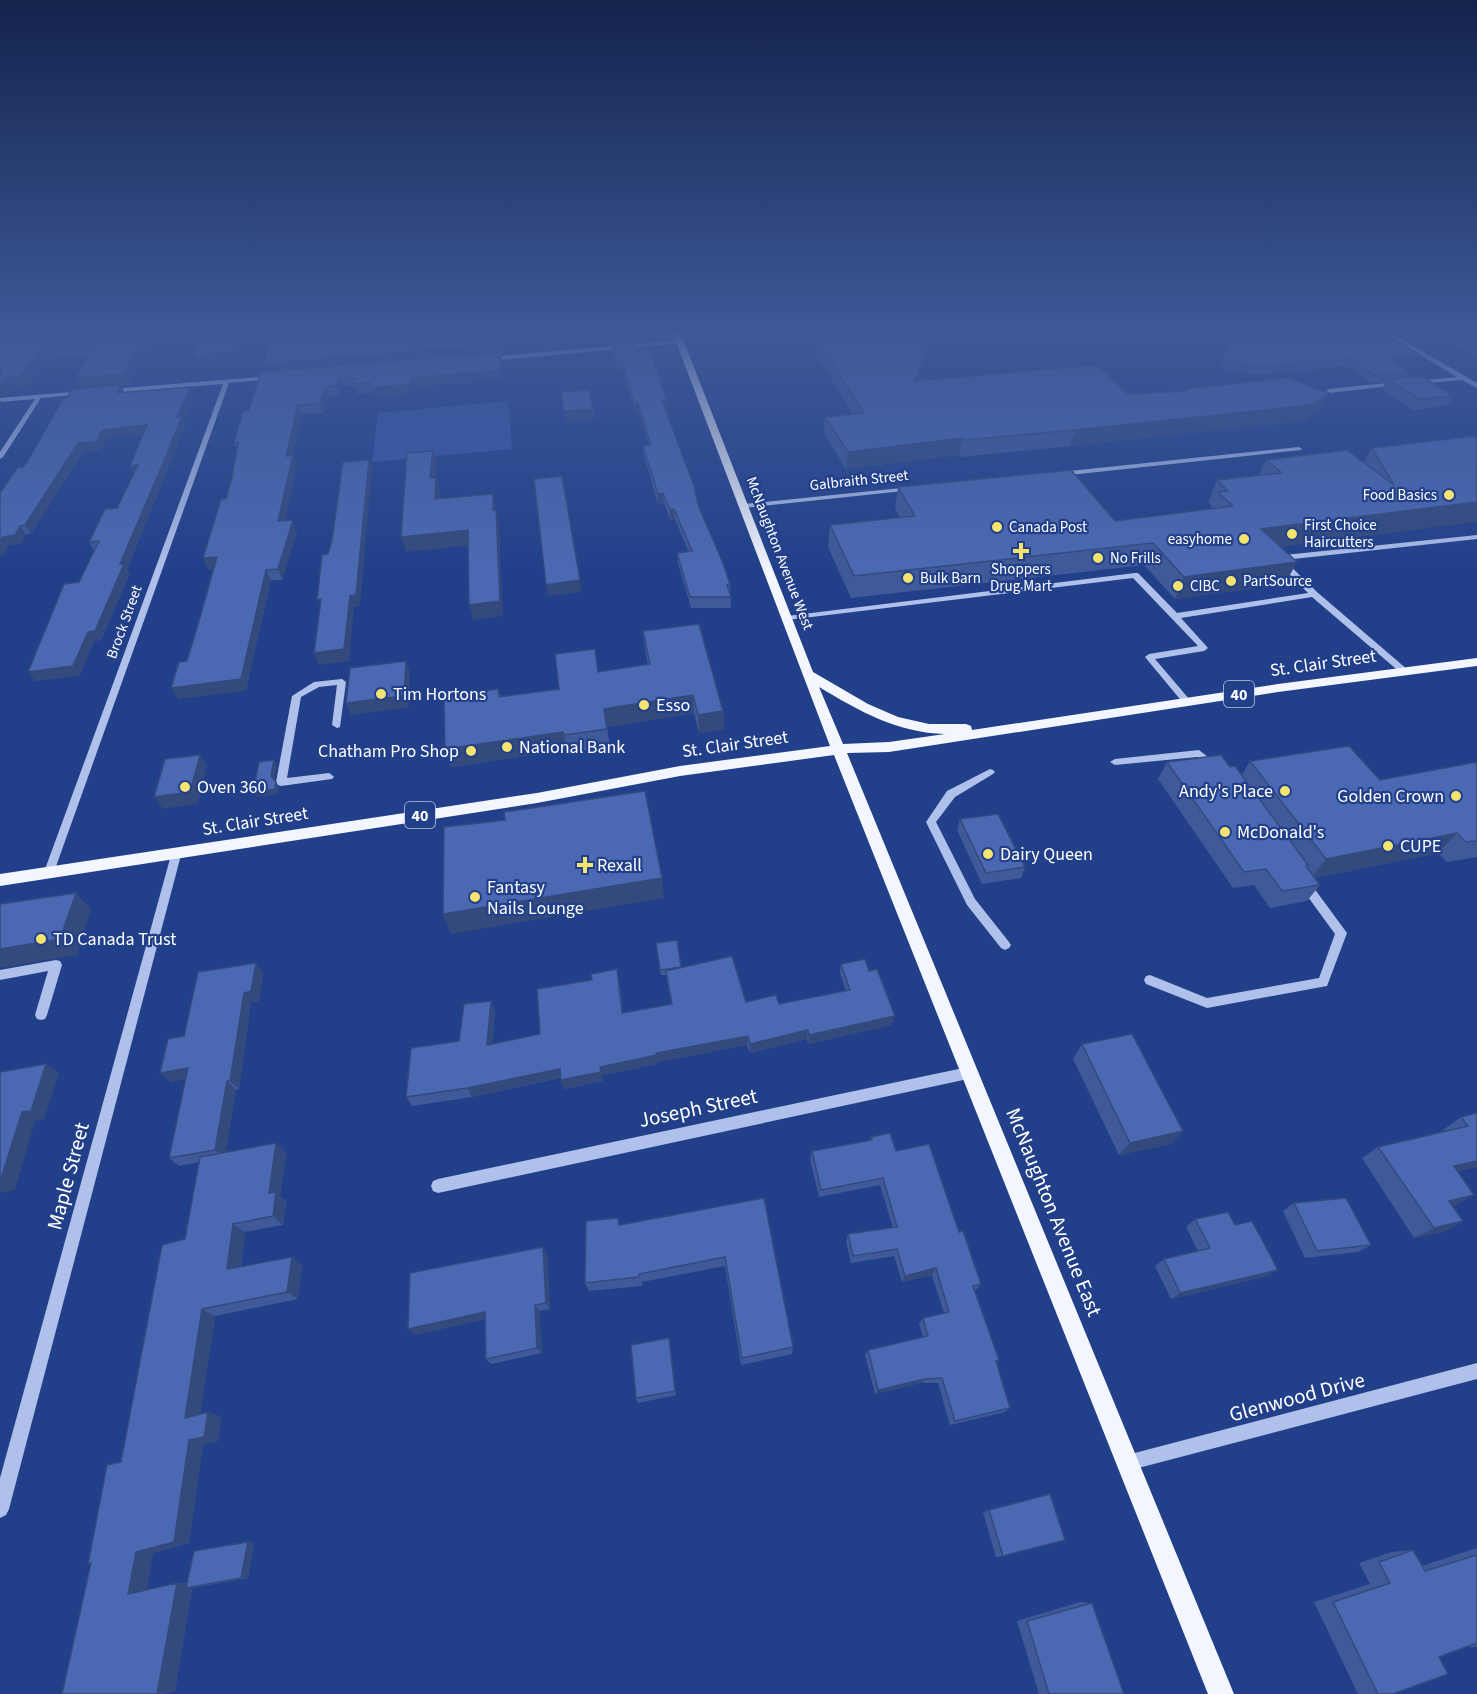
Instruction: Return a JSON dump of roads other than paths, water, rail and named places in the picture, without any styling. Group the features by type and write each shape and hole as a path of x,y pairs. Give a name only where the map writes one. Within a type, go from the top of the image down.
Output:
{"main road":[{"name":"McNaughton Avenue West","path":"708,413 808,674 840,749"},
{"name":"St. Clair Street","path":"0,880 176,855 234,843 537,798 680,771 840,749 889,747 1187,702 1477,662"},
{"path":"808,674 855,703 890,720 925,728 1001,730"},
{"name":"McNaughton Avenue East","path":"840,749 968,1073 1221,1694"}],"street":[{"path":"0,457 29,413"},
{"name":"Brock Street","path":"49,872 215,413"},
{"path":"1049,475 1299,449"},
{"name":"Galbraith Street","path":"744,506 925,487"},
{"path":"1405,672 1314,594 1278,558 1477,537"},
{"path":"787,618 1135,575 1204,648 1149,657 1187,702"},
{"path":"1175,616 1314,594"},
{"path":"328,777 281,782 297,696 317,684 342,682 337,725"},
{"path":"1115,762 1199,753 1221,772"},
{"path":"990,771 951,794 931,822 971,902 1005,945"},
{"name":"Maple Street","path":"0,1509 176,855"},
{"path":"1150,980 1207,1003 1323,982 1341,933 1299,875"},
{"path":"0,975 56,965 41,1015"},
{"name":"Joseph Street","path":"438,1186 968,1073"},
{"name":"Glenwood Drive","path":"1127,1463 1477,1371"}],"place":[{"name":"Food Basics","path":"1449,495"},
{"name":"Canada Post","path":"997,527"},
{"name":"First Choice Haircutters","path":"1292,534"},
{"name":"easyhome","path":"1244,539"},
{"name":"Shoppers Drug Mart","path":"1021,551"},
{"name":"No Frills","path":"1098,558"},
{"name":"Bulk Barn","path":"908,578"},
{"name":"PartSource","path":"1231,581"},
{"name":"CIBC","path":"1178,586"},
{"name":"Tim Hortons","path":"381,694"},
{"name":"Esso","path":"644,705"},
{"name":"National Bank","path":"507,747"},
{"name":"Chatham Pro Shop","path":"471,751"},
{"name":"Oven 360","path":"185,787"},
{"name":"Andy's Place","path":"1285,791"},
{"name":"Golden Crown","path":"1456,796"},
{"name":"McDonald's","path":"1225,832"},
{"name":"CUPE","path":"1388,846"},
{"name":"Dairy Queen","path":"988,854"},
{"name":"Rexall","path":"585,865"},
{"name":"Fantasy Nails Lounge","path":"475,897"},
{"name":"TD Canada Trust","path":"41,939"}]}
